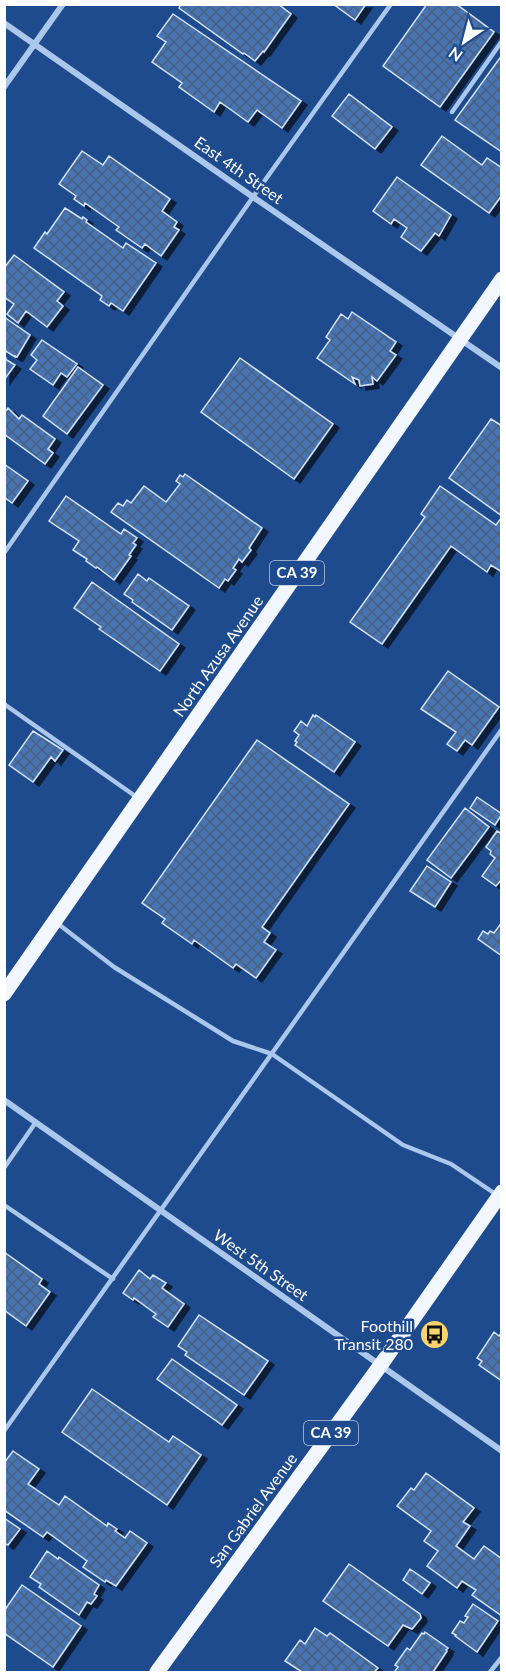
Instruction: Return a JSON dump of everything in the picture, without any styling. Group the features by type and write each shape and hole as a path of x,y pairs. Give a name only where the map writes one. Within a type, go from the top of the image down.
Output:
{"main road":[{"name":"North Azusa Avenue","path":"4,994 501,279"},
{"name":"San Gabriel Avenue","path":"157,1672 380,1366 500,1194"}],"street":[{"path":"4,87 63,4"},
{"name":"East 4th Street","path":"4,23 501,368"},
{"name":"West 5th Street","path":"4,1100 501,1451"}],"lane":[{"path":"4,553 391,4"},
{"path":"452,112 501,41"},
{"path":"4,705 140,799"},
{"path":"4,1431 501,729"},
{"path":"55,921 114,967 233,1041 272,1054 403,1145 451,1164 500,1194"},
{"path":"4,1168 36,1122"},
{"path":"4,1205 113,1279"},
{"path":"490,1672 501,1656"}],"building":[{"path":"181,4 278,4 291,14 255,61 179,8"},
{"path":"333,4 366,4 355,20"},
{"path":"427,4 456,4 494,32 440,107 383,66"},
{"path":"173,14 301,101 282,128 257,110 248,122 220,102 214,112 179,87 182,83 152,62 166,42 157,36"},
{"path":"502,55 502,152 455,120"},
{"path":"349,94 392,127 375,149 332,116"},
{"path":"442,136 482,165 487,158 502,168 502,195 489,213 421,165"},
{"path":"82,151 103,165 109,156 170,199 162,211 177,222 174,227 179,230 161,256 145,244 142,248 116,230 119,227 85,203 84,206 74,199 76,196 59,184"},
{"path":"397,177 451,215 439,236 435,233 421,251 401,237 407,228 394,219 391,224 373,211"},
{"path":"65,208 82,219 83,217 87,220 86,222 123,248 126,243 156,263 123,311 111,303 109,306 100,300 102,296 34,248"},
{"path":"14,255 64,292 57,301 63,306 47,327 26,311 18,323 7,314 14,304 4,297 4,268"},
{"path":"352,312 396,342 390,351 396,355 377,381 372,377 373,384 360,386 359,380 352,377 355,384 317,358 330,340 326,337 341,314 348,319"},
{"path":"4,317 30,335 17,357 4,350"},
{"path":"42,340 77,364 67,377 61,373 53,385 30,369 37,360 31,355"},
{"path":"4,357 15,365 4,380"},
{"path":"240,358 333,424 294,479 201,412"},
{"path":"78,367 103,385 67,434 43,416"},
{"path":"4,408 7,410 8,408 19,419 22,415 55,439 48,449 53,453 45,464 4,434"},
{"path":"491,419 502,426 502,516 449,478"},
{"path":"4,464 28,481 12,503 4,497"},
{"path":"185,474 262,528 249,548 251,550 242,562 239,559 233,568 236,570 228,581 225,579 219,588 111,512 118,503 123,506 127,500 131,503 144,486 166,502 180,484 176,481 180,475 183,477"},
{"path":"440,486 496,525 502,517 502,572 491,565 487,572 451,546 382,644 350,622 425,517 421,514"},
{"path":"66,496 121,534 124,529 137,538 133,543 136,545 129,555 131,556 114,580 73,550 79,541 49,521"},
{"path":"138,574 147,581 149,578 189,606 172,630 124,594"},
{"path":"92,582 179,644 160,671 99,629 101,627 74,608"},
{"path":"448,671 499,707 472,745 465,740 457,751 447,744 456,732 421,709"},
{"path":"313,715 355,742 334,772 295,745 299,735 294,731 301,721 307,726"},
{"path":"33,731 63,750 55,761 51,757 33,782 9,765"},
{"path":"257,740 349,804 262,927 270,933 264,942 276,950 256,978 236,964 233,968 194,940 192,944 162,923 165,919 142,903"},
{"path":"477,797 502,814 495,825 470,808"},
{"path":"465,808 489,827 451,878 427,860"},
{"path":"497,831 502,834 502,879 496,886 482,876 495,858 486,847"},
{"path":"427,866 451,882 435,907 410,891"},
{"path":"502,922 502,956 478,939 483,931 488,934 490,931 494,933"},
{"path":"4,1252 42,1279 39,1284 50,1292 26,1326 4,1310"},
{"path":"139,1270 150,1279 153,1275 166,1283 162,1288 184,1304 168,1327 153,1317 156,1314 123,1293"},
{"path":"199,1315 268,1361 244,1395 185,1355 187,1352 178,1346"},
{"path":"494,1332 499,1336 502,1332 502,1381 479,1365 482,1361 477,1358"},
{"path":"172,1359 237,1405 222,1425 157,1379"},
{"path":"92,1389 169,1442 173,1436 201,1455 167,1505 62,1432"},
{"path":"13,1451 39,1469 28,1484 59,1505 65,1496 107,1526 108,1523 117,1529 115,1531 125,1538 130,1531 147,1543 116,1586 106,1580 105,1582 83,1567 87,1561 47,1532 43,1537 4,1510 4,1463"},
{"path":"426,1473 474,1508 463,1522 470,1526 456,1546 474,1559 484,1546 502,1559 502,1616 472,1595 476,1590 462,1581 457,1588 427,1566 438,1551 424,1541 431,1531 397,1506 411,1488 414,1490"},
{"path":"4,1518 20,1529 8,1545 4,1543"},
{"path":"47,1551 99,1585 94,1594 97,1596 91,1604 87,1602 79,1615 39,1587 41,1584 30,1577"},
{"path":"349,1564 420,1614 421,1618 412,1629 403,1625 388,1646 323,1601"},
{"path":"410,1569 430,1583 422,1594 403,1580"},
{"path":"22,1585 81,1626 53,1667 4,1633 4,1611"},
{"path":"473,1604 498,1621 477,1652 452,1633 460,1621 464,1623 468,1617 465,1616"},
{"path":"315,1628 327,1636 330,1633 378,1668 374,1672 302,1672 285,1661 300,1640 305,1644"},
{"path":"425,1632 448,1648 433,1672 395,1671 398,1667 395,1665 407,1648 410,1650"}],"place":[{"name":"Foothill Transit 280","path":"434,1335"}]}
